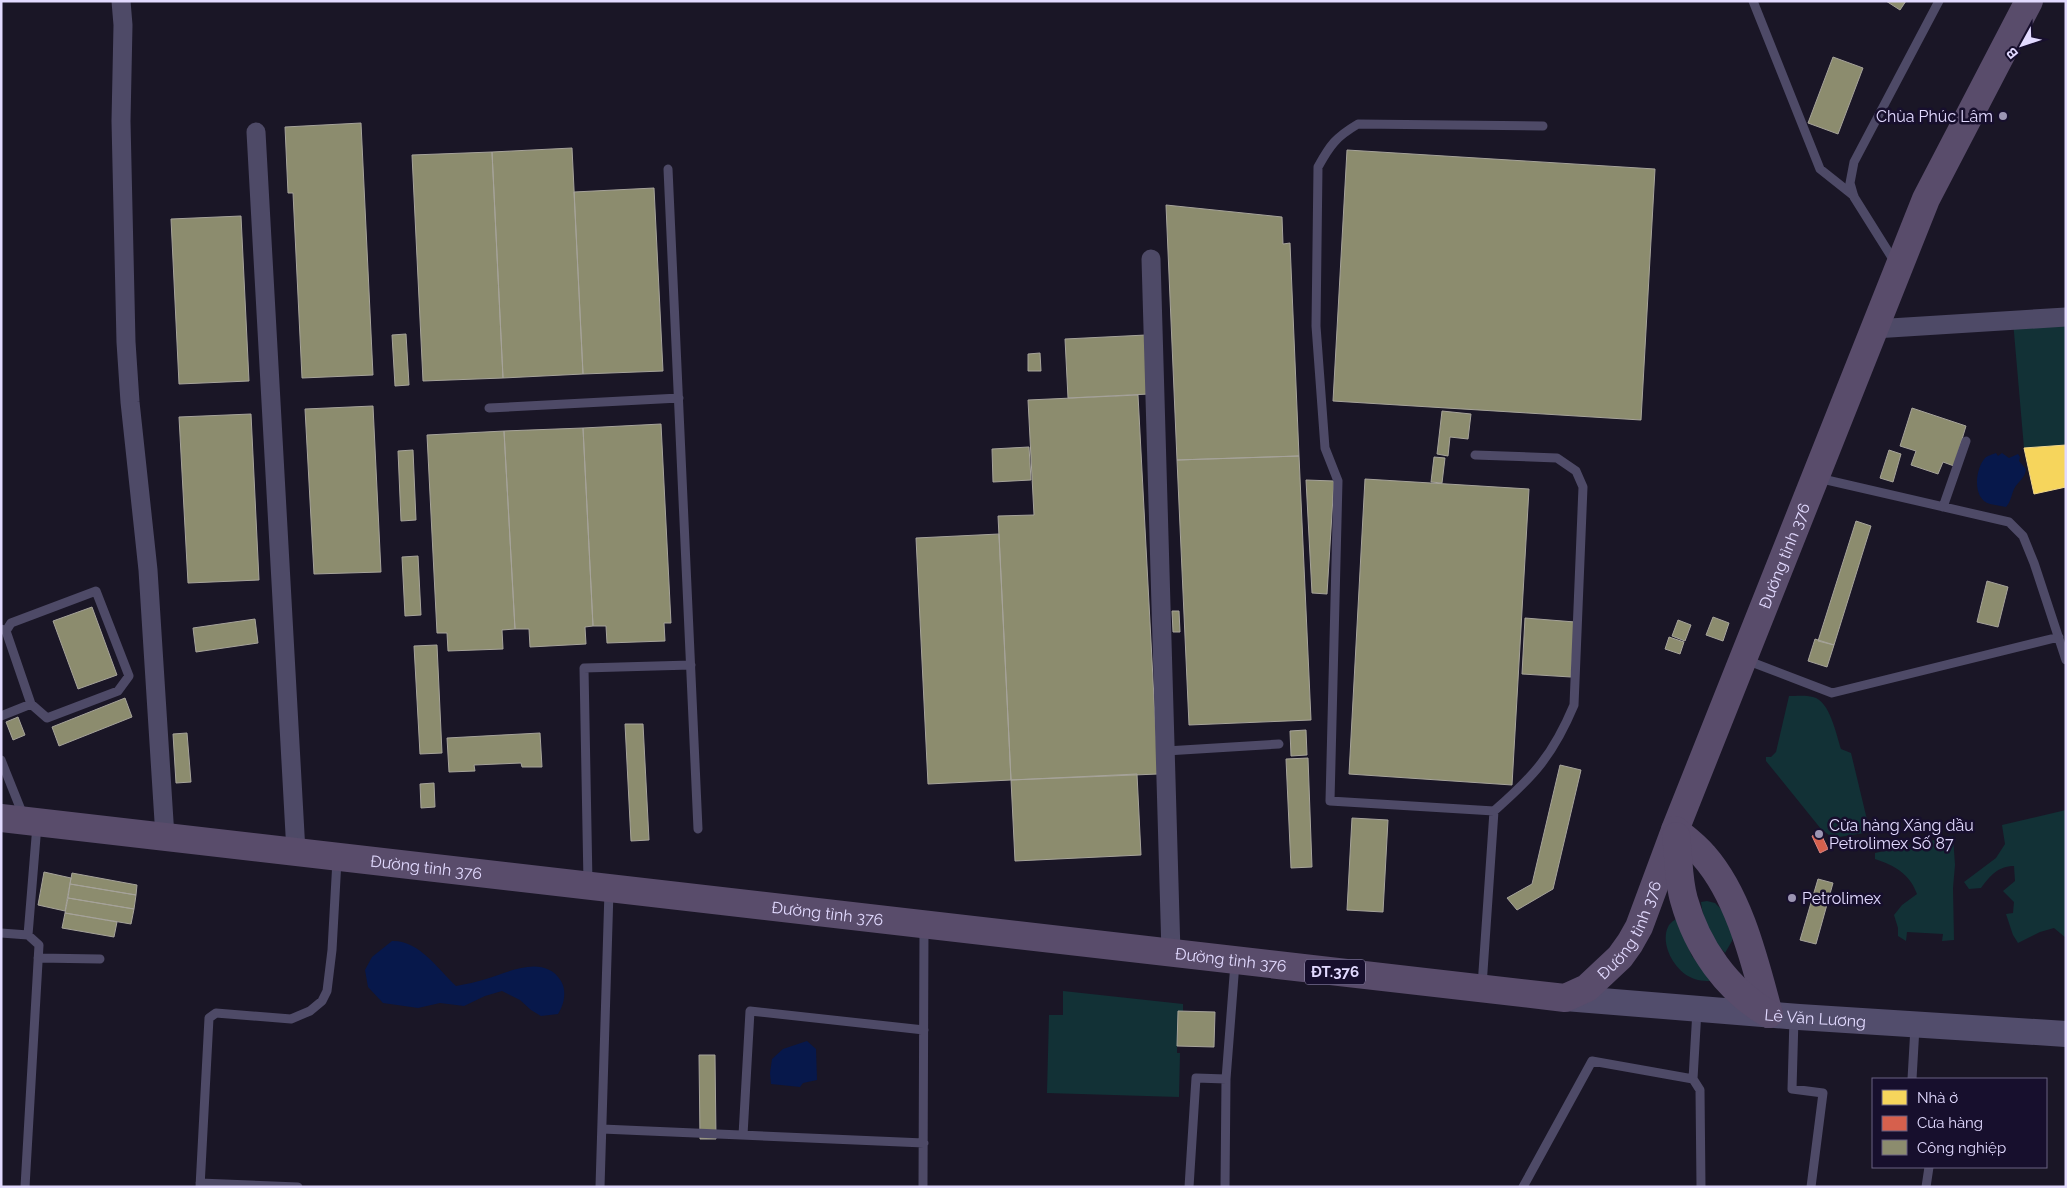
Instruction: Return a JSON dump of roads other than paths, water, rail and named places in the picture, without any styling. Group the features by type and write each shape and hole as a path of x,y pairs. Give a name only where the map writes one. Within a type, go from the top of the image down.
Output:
{"main road":[{"name":"Đường tỉnh 376","path":"21,820 1565,998 1587,988 1620,957 1639,927 1743,659 1926,199 2030,1"},
{"path":"1676,830 1684,900 1701,941 1720,972 1750,1004 1782,1015"},
{"path":"1676,830 1704,855 1722,881 1738,914 1754,960 1782,1015"},
{"name":"Lê Văn Lương","path":"1565,998 1915,1025 2066,1034"}],"street":[{"path":"121,1 123,25 121,121 126,342 130,402 148,570 165,837"},
{"path":"256,132 296,852"},
{"path":"1151,259 1172,953"},
{"path":"1874,329 2066,317"}],"lane":[{"path":"1753,1 1820,169 1854,197"},
{"path":"1898,268 1854,197 1850,182 1854,162 1939,1"},
{"path":"1494,811 1330,801 1338,481 1325,448 1316,326 1318,167 1328,148 1338,135 1358,124 1543,126"},
{"path":"668,169 698,829"},
{"path":"489,408 679,398"},
{"path":"1943,507 1966,441"},
{"path":"1476,455 1557,458 1576,470 1583,487 1574,705 1563,730 1543,764 1528,781 1494,811 1482,988"},
{"path":"1815,477 2009,522 2023,536 2034,563 2066,660"},
{"path":"96,591 128,676 118,691 47,718 31,704 4,630 11,623 96,591"},
{"path":"1743,659 1832,693 2058,637"},
{"path":"600,1187 602,1129 599,886 584,668 691,665"},
{"path":"1,716 31,704"},
{"path":"1166,751 1278,744"},
{"path":"1,760 21,820 28,935"},
{"path":"298,1187 200,1185 209,1018 216,1013 291,1019 310,1011 322,1001 327,990 332,950 338,856"},
{"path":"923,1187 924,924"},
{"path":"1,933 28,935 39,945 25,1187"},
{"path":"38,958 100,959"},
{"path":"1225,1187 1226,1079 1236,960"},
{"path":"1696,1009 1693,1079 1700,1090 1701,1187"},
{"path":"743,1135 750,1010 924,1030"},
{"path":"1782,1015 1792,1089 1823,1093 1811,1187"},
{"path":"1912,1078 1915,1025"},
{"path":"1523,1187 1592,1061 1693,1079"},
{"path":"1189,1187 1196,1078 1226,1079"},
{"path":"602,1129 924,1143"},
{"path":"1926,1187 1929,1168"}],"place":[{"name":"Chùa Phúc Lâm","path":"2003,116"},
{"name":"Cửa hàng Xăng dầu Petrolimex Số 87","path":"1819,834"},
{"name":"Petrolimex","path":"1792,898"}]}
